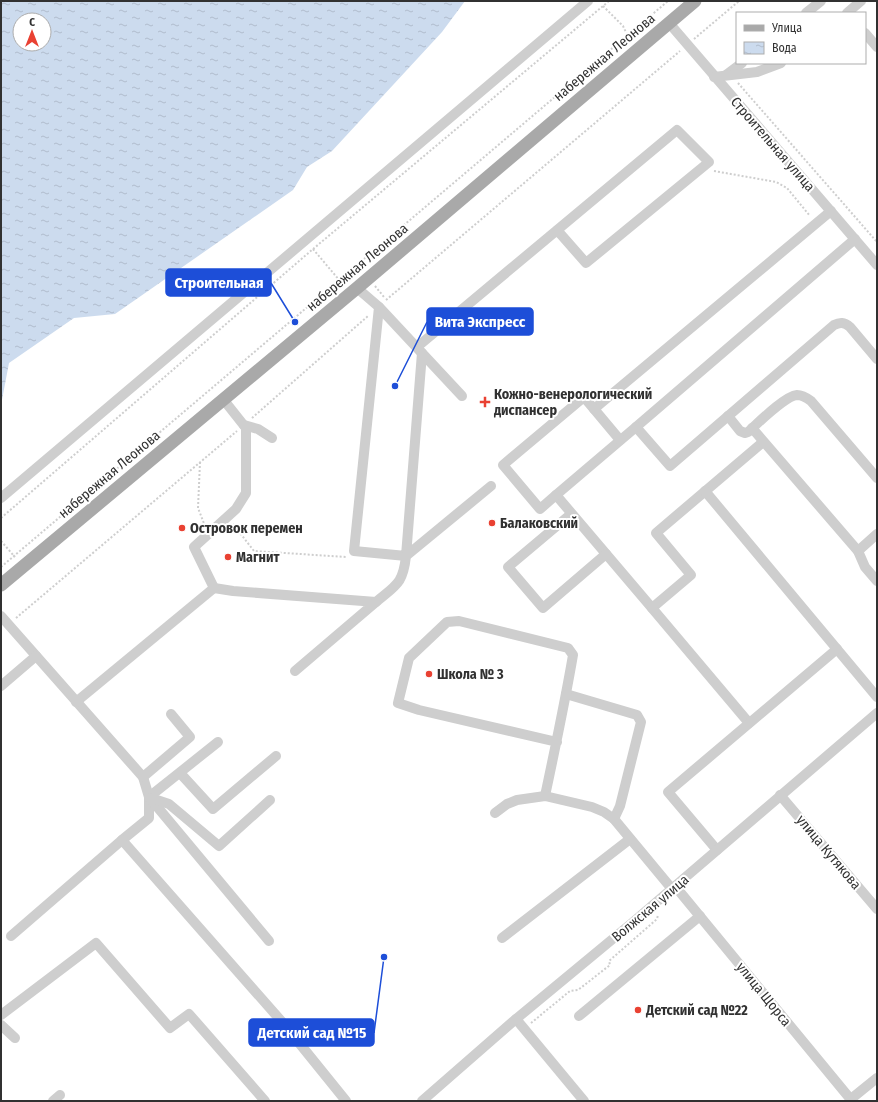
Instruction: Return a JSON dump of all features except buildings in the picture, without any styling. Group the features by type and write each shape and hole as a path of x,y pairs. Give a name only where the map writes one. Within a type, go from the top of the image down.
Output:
{"main road":[{"name":"набережная Леонова","path":"1,585 357,288 695,1"}],"street":[{"path":"1,498 588,1"},
{"path":"807,12 821,1"},
{"path":"848,12 861,1"},
{"name":"Строительная улица","path":"669,23 877,265"},
{"path":"866,34 877,47"},
{"path":"728,75 741,64"},
{"path":"714,77 757,72 778,64"},
{"path":"295,671 400,580 404,570 419,350 557,230 677,130 709,162 586,263 557,230"},
{"path":"594,409 831,211"},
{"path":"620,440 584,397 503,465 540,509 855,239"},
{"path":"357,288 378,307 462,396"},
{"path":"378,307 354,551 406,556 491,486"},
{"path":"636,427 670,466 839,322 846,323 877,359"},
{"path":"728,416 742,432 745,433 786,399 799,395 805,397 811,401 877,478"},
{"path":"214,588 194,547 236,509 246,493 246,428 224,399"},
{"path":"244,425 258,429 272,438"},
{"path":"752,428 858,551 865,567 877,581"},
{"path":"652,608 691,575 656,533 763,442"},
{"path":"705,491 877,697"},
{"path":"556,495 749,723"},
{"path":"571,514 508,567 543,608 606,554"},
{"path":"858,551 877,534"},
{"path":"76,702 214,588 233,591 376,602"},
{"path":"1,616 143,777 149,797 149,818 11,936"},
{"path":"495,813 507,804 517,800 545,796 557,742 572,654 568,648 458,621 447,622 409,658 398,703 419,710 557,742"},
{"path":"717,850 668,792 837,649"},
{"path":"1,686 36,656"},
{"path":"566,694 637,715 641,722 620,806 614,820"},
{"name":"Волжская улица","path":"422,1101 516,1019 674,888 780,795 877,713"},
{"path":"143,777 190,737 171,714"},
{"path":"149,797 218,742"},
{"path":"180,772 213,809 276,756"},
{"name":"улица Кутякова","path":"780,795 877,909"},
{"name":"улица Щорса","path":"545,796 592,807 604,812 614,820 700,916 851,1100"},
{"path":"149,797 169,804 219,846 270,800"},
{"path":"149,797 269,941"},
{"path":"502,938 630,839"},
{"path":"122,840 283,1023 346,1101"},
{"path":"579,1016 700,916"},
{"path":"1,1015 96,942 170,1028 189,1014 265,1101"},
{"path":"516,1019 584,1101"},
{"path":"1,1025 15,1038"},
{"path":"851,1100 877,1078"}],"path":[{"path":"1,518 313,249 609,1"},
{"path":"1,566 340,281 668,1"},
{"path":"8,625 244,425 378,307 739,1"},
{"path":"603,6 623,26 636,50"},
{"path":"728,75 877,242"},
{"path":"701,168 776,182 787,188 816,223"},
{"path":"313,249 340,281"},
{"path":"200,462 198,508 208,534"},
{"path":"228,517 254,552 346,557 354,551"},
{"path":"1,541 8,550"},
{"path":"524,1029 570,991 578,990 610,965 609,961 657,919 658,913"}],"water":[{"path":"1,1 465,1 442,32 332,151 307,167 293,190 115,314 74,318 9,363 1,405"}],"place":[{"name":"Строительная","path":"295,322"},
{"name":"Вита Экспресс","path":"395,386"},
{"name":"Кожно-венерологический диспансер","path":"485,402"},
{"name":"Балаковский","path":"492,523"},
{"name":"Островок перемен","path":"182,528"},
{"name":"Магнит","path":"228,557"},
{"name":"Школа № 3","path":"429,674"},
{"name":"Детский сад №15","path":"384,957"},
{"name":"Детский сад №22","path":"638,1010"}]}
